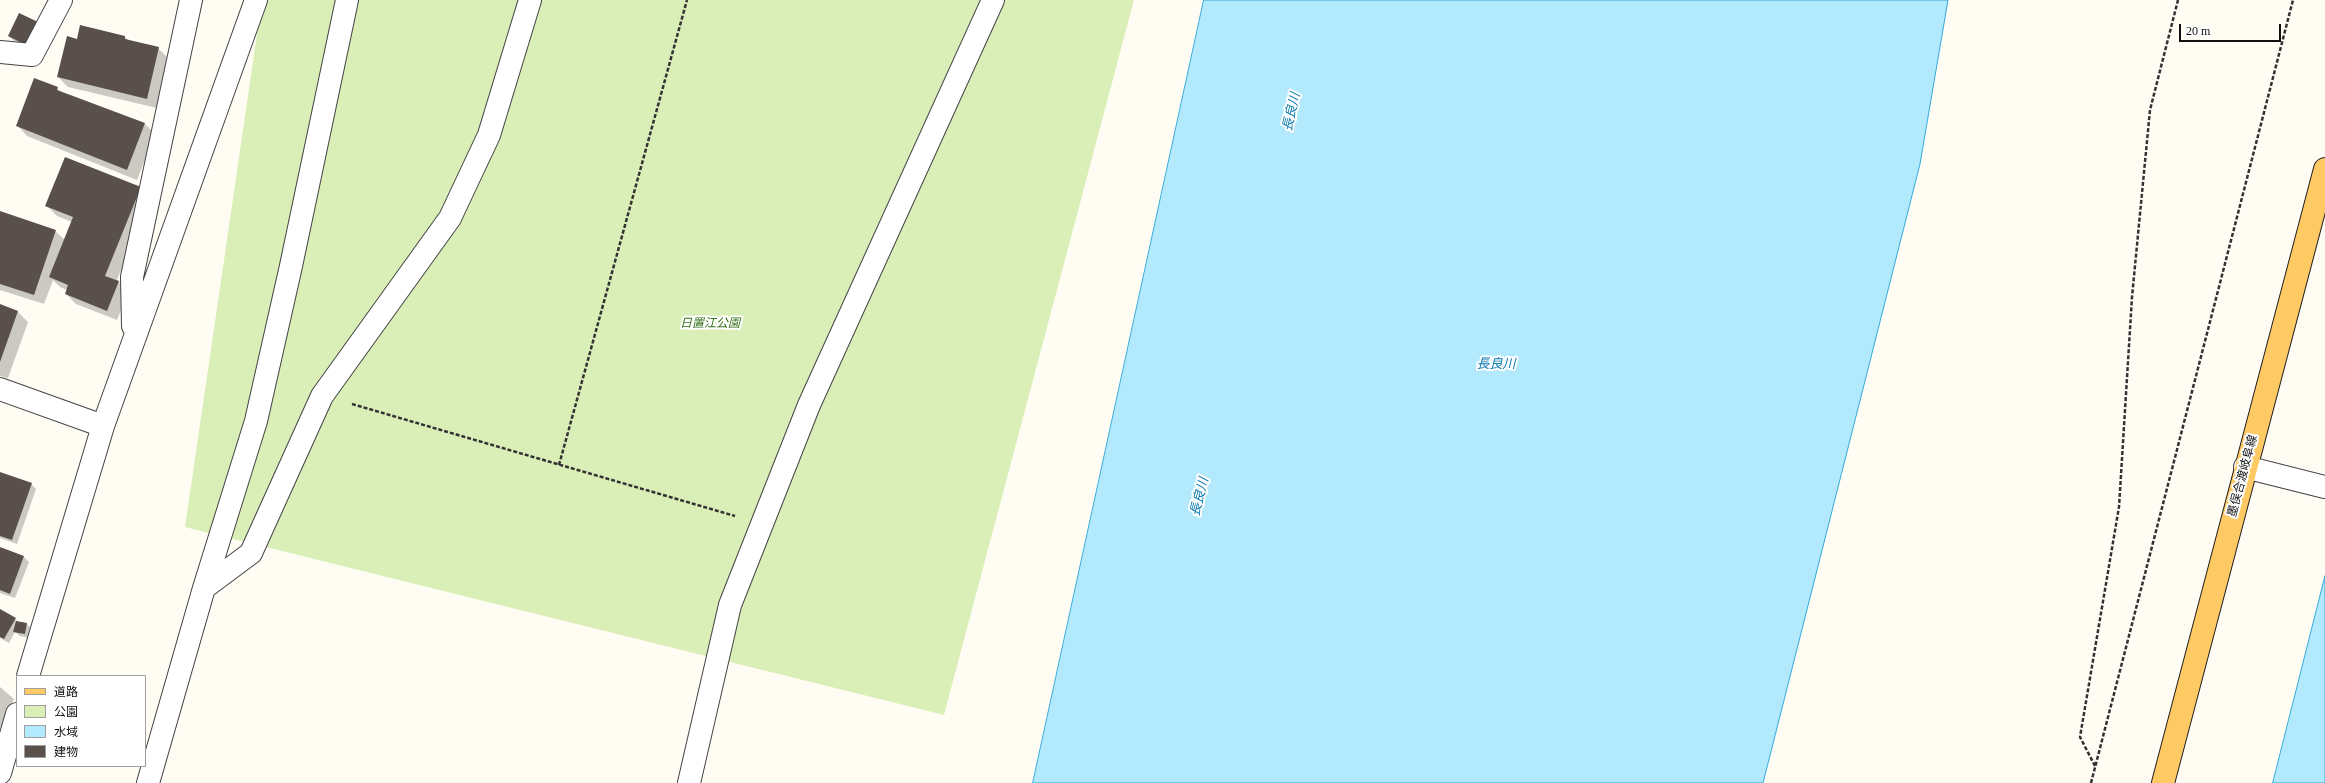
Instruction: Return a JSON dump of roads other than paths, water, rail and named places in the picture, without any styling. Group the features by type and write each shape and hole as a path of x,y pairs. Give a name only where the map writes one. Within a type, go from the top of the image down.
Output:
{"main road":[{"name":"墨俣合渡岐阜線","path":"2163,783 2245,467 2325,169"}],"street":[{"path":"0,52 32,55 61,0"},
{"path":"134,339 132,277 191,0"},
{"path":"28,675 103,426 256,0"},
{"path":"148,783 204,588 256,421 291,266 347,0"},
{"path":"204,588 251,553 322,396 450,218 489,135 530,0"},
{"path":"689,783 730,605 809,405 993,0"},
{"path":"0,389 103,426"},
{"path":"2245,467 2325,487"},
{"path":"0,773 16,717"}],"water":[{"name":"長良川","path":"1204,0 1948,0 1920,164 1763,783 1033,783"},
{"path":"2325,576 2325,783 2273,783"}],"park label":[{"name":"日置江公園","path":"710,324"}]}
